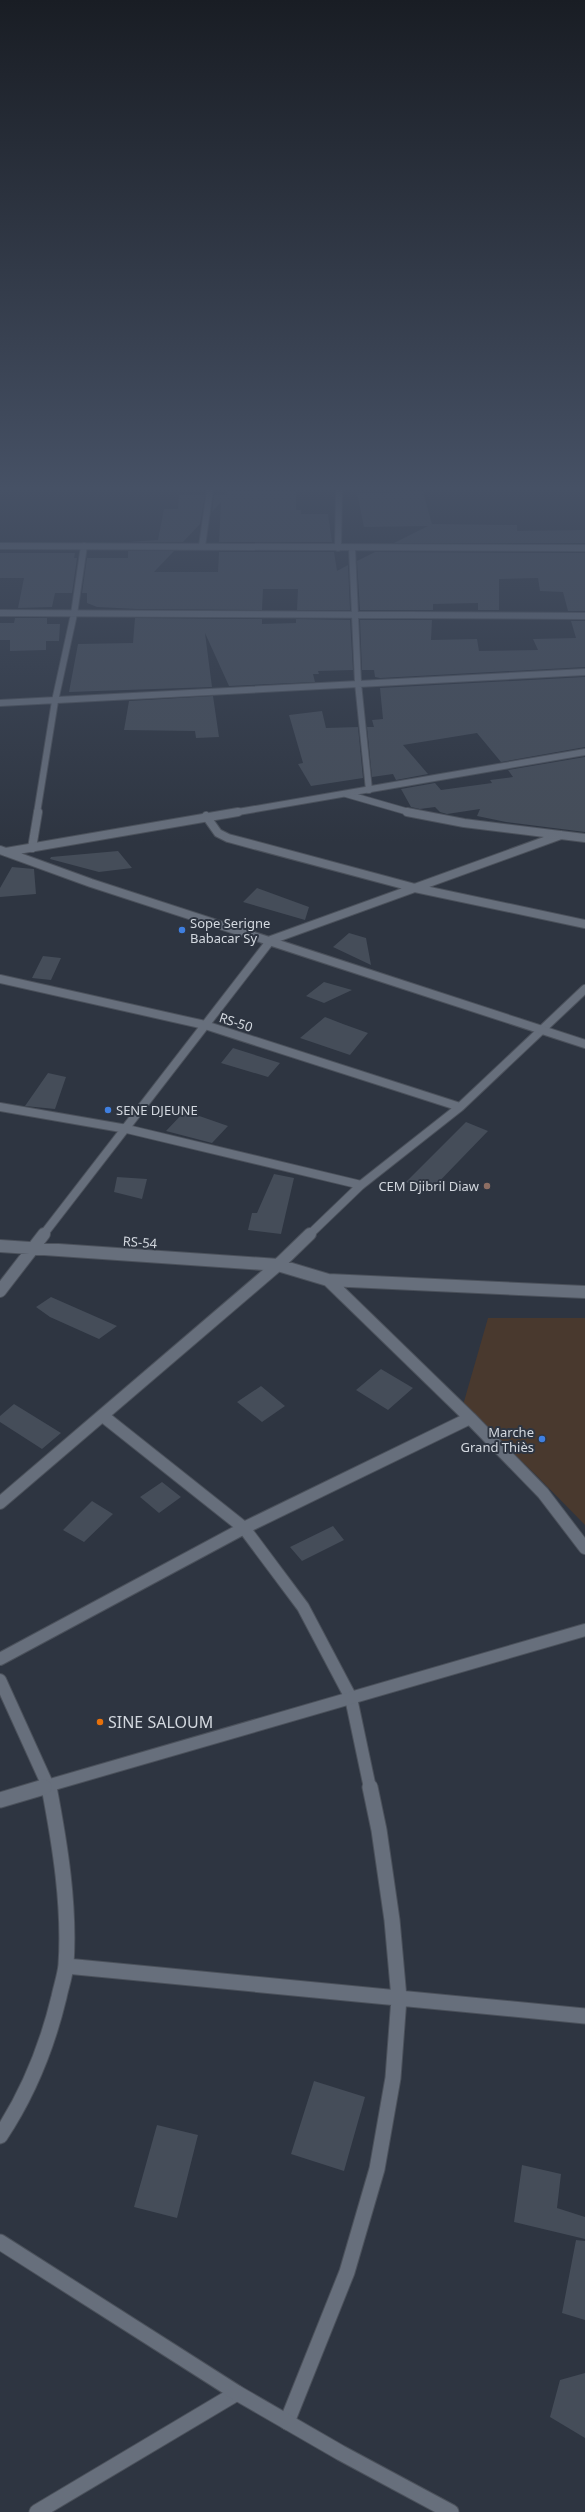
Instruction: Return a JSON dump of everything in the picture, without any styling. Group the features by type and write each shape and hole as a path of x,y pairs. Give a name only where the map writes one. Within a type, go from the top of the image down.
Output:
{"street":[{"path":"32,848 55,701 75,607"},
{"path":"354,607 358,683 369,790"},
{"path":"0,613 585,616"},
{"path":"0,703 585,672"},
{"path":"1,852 32,848 206,816 346,794 585,752"},
{"path":"346,794 411,814 450,822 585,838"},
{"path":"206,816 218,833 228,838 415,888 585,924"},
{"path":"0,1292 270,940 561,835"},
{"path":"1,852 91,884 270,940 585,1044"},
{"name":"RS-50","path":"0,980 205,1025 460,1107"},
{"path":"0,1503 278,1265 361,1185 460,1107 585,989"},
{"path":"0,1107 126,1129 361,1185"},
{"name":"RS-54","path":"0,1246 278,1265 328,1280"},
{"path":"328,1280 585,1292"},
{"path":"328,1280 470,1418 543,1493 585,1548"},
{"path":"103,1416 244,1528 303,1607 351,1698 379,1830 392,1920 399,1998 393,2078 377,2170 348,2272 287,2422"},
{"path":"0,1659 244,1528 470,1418"},
{"path":"0,1800 585,1630"},
{"path":"0,1680 49,1786 60,1845 66,1917 66,1966 47,2042 17,2111 0,2136"},
{"path":"66,1966 585,2016"},
{"path":"0,2242 237,2393 452,2512"},
{"path":"38,2512 237,2393"}],"shaded area":[{"name":"Marche Grand Thiès","path":"488,1318 585,1318 585,1525 535,1474 463,1405"}],"building":[{"path":"18,607 44,607 18,608"},
{"path":"102,607 262,607 262,610"},
{"path":"297,607 350,607 350,610 297,610"},
{"path":"360,607 433,607 433,610 360,610"},
{"path":"478,607 499,607 499,610 478,610"},
{"path":"567,607 585,607 585,611 568,611"},
{"path":"15,618 47,618 47,624 60,624 59,641 46,641 46,650 10,651 10,640 0,640 0,623 14,623"},
{"path":"135,618 262,619 262,624 296,623 296,619 350,620 353,670 318,671 319,674 313,674 315,682 229,686 205,633 212,687 69,692 78,644 133,643"},
{"path":"360,620 432,620 431,640 477,639 479,651 538,650 533,639 576,638 571,621 585,621 585,667 380,678 375,677 374,670 362,670"},
{"path":"585,677 585,747 501,762 477,733 403,745 428,774 396,780 393,774 372,777 367,727 374,727 372,720 383,719 380,688"},
{"path":"213,696 219,737 196,738 195,731 124,730 129,701"},
{"path":"322,711 326,728 358,727 363,778 311,786 298,764 303,763 289,715"},
{"path":"585,757 585,832 506,822 477,816 480,809 447,814 440,812 435,807 420,809 411,807 401,789 435,783 441,790 492,783 490,780 513,777 508,770"},
{"path":"118,851 132,868 99,872 50,859 51,857"},
{"path":"12,867 34,869 36,894 0,897 0,888"},
{"path":"257,888 309,907 305,920 243,902"},
{"path":"349,933 366,938 371,965 333,947"},
{"path":"43,956 61,958 51,980 32,978"},
{"path":"324,982 352,990 324,1003 306,996"},
{"path":"325,1017 368,1033 350,1055 300,1038"},
{"path":"233,1048 280,1063 268,1077 221,1063"},
{"path":"48,1073 66,1077 55,1109 25,1106"},
{"path":"185,1111 228,1126 212,1143 166,1131"},
{"path":"466,1122 488,1131 429,1192 406,1182"},
{"path":"274,1174 294,1178 281,1234 248,1230 252,1213 257,1213"},
{"path":"117,1177 147,1179 142,1199 114,1192"},
{"path":"51,1297 117,1326 99,1339 50,1317 36,1307"},
{"path":"381,1369 413,1388 388,1410 356,1390"},
{"path":"261,1386 285,1406 262,1422 237,1402"},
{"path":"14,1404 61,1433 42,1449 0,1422 0,1416"},
{"path":"162,1482 181,1497 159,1513 140,1497"},
{"path":"92,1501 113,1514 84,1542 63,1530"},
{"path":"333,1526 344,1540 302,1561 290,1547"},
{"path":"314,2081 365,2097 344,2171 291,2154"},
{"path":"157,2125 198,2135 177,2218 134,2207"},
{"path":"522,2165 561,2174 557,2208 585,2217 585,2239 514,2222"},
{"path":"576,2240 585,2241 585,2320 562,2313"},
{"path":"585,2373 585,2438 550,2417 560,2380"}],"place":[{"name":"Sope Serigne Babacar Sy","path":"182,930"},
{"name":"SENE DJEUNE","path":"108,1110"},
{"name":"CEM Djibril Diaw","path":"487,1186"},
{"name":"Marche Grand Thiès","path":"542,1439"},
{"name":"SINE SALOUM","path":"100,1722"}]}
